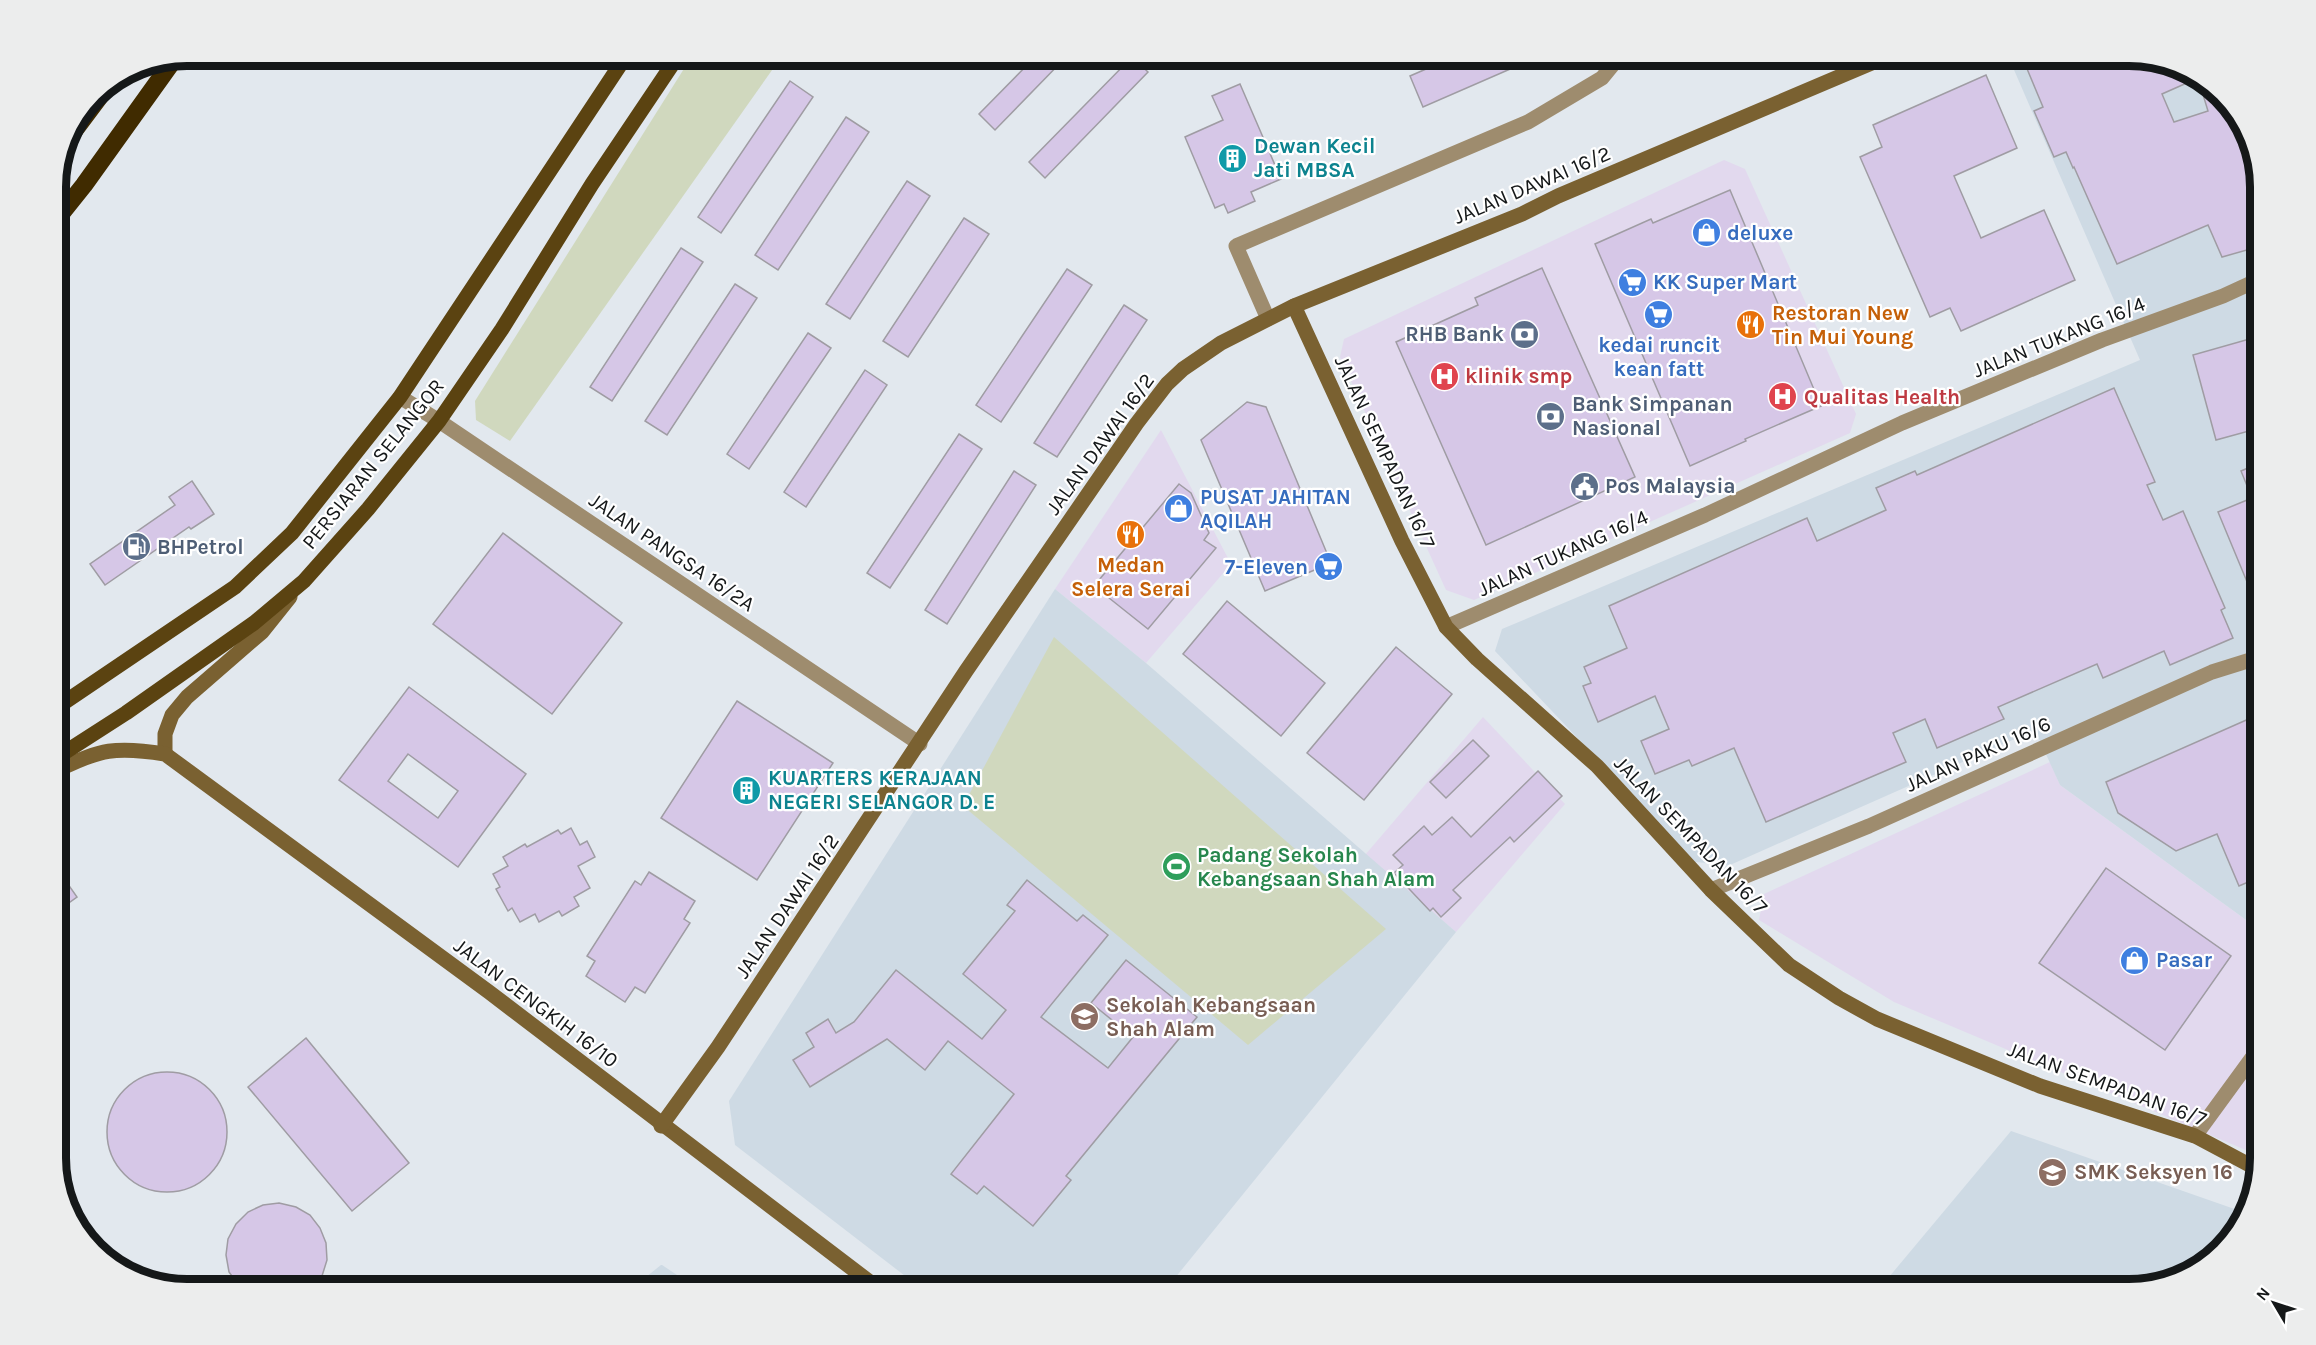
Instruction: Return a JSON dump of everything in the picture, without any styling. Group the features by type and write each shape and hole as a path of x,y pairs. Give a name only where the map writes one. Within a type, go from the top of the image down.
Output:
{"highway":[{"path":"66,208 168,67"}],"main road":[{"name":"PERSIARAN SELANGOR","path":"66,701 235,587 292,533 400,397 619,66"},
{"name":"PERSIARAN SELANGOR","path":"66,752 254,624 304,580 368,509 440,421 502,329 592,184 671,66"}],"street":[{"path":"1268,320 1236,246 1528,122 1602,78 1612,66"},
{"name":"JALAN DAWAI 16/2","path":"662,1126 718,1047 966,671 1091,489 1137,423 1167,384 1183,369 1221,343 1294,306 1522,214 1558,196 1864,66"},
{"name":"JALAN TUKANG 16/4","path":"1446,627 1705,515 1902,423 2102,340 2223,296 2250,284"},
{"name":"JALAN SEMPADAN 16/7","path":"1294,306 1402,541 1446,627 1477,659 1597,766 1711,890 1789,965 1839,998 1877,1019 2040,1086 2195,1136 2250,1165"},
{"name":"JALAN PANGSA 16/2A","path":"400,397 440,421 920,744"},
{"path":"66,766 109,750 135,749 165,754 165,734 172,715 187,696 262,632 304,580"},
{"name":"JALAN PAKU 16/6","path":"1711,890 1869,826 2212,672 2250,660"},
{"name":"JALAN CENGKIH 16/10","path":"165,754 489,992 864,1279"},
{"path":"2195,1136 2250,1061"}],"shaded area":[{"path":"2012,66 2129,66 2145,67 2175,75 2203,91 2220,107 2230,120 2244,148 2250,179 2250,923 2060,785 2035,730 1730,865 1695,862 1495,651 1502,629 2140,360"},
{"path":"1724,160 1745,169 1856,414 1850,433 1474,600 1446,590 1340,357 1344,339"},
{"path":"1161,430 1231,564 1146,663 1055,589"},
{"name":"Sekolah Kebangsaan Shah Alam","path":"1055,589 1146,663 1456,932 1174,1279 909,1279 735,1145 729,1101"},
{"path":"1483,717 1565,804 1456,932 1365,855"},
{"path":"2050,762 2060,785 2250,923 2250,1152 1894,1002 1759,920 1764,894"},
{"name":"SMK Seksyen 16","path":"2011,1131 2238,1210 2225,1232 2203,1254 2175,1270 2145,1278 1887,1279"},
{"path":"662,1265 683,1279 644,1279"}],"green space":[{"path":"686,66 775,66 510,441 476,420 475,401"},
{"name":"Padang Sekolah Kebangsaan Shah Alam","path":"1054,637 1386,929 1248,1045 963,806"}],"building":[{"path":"1026,66 1057,66 995,130 979,114"},
{"path":"1123,66 1142,66 1148,72 1045,178 1029,162"},
{"path":"1433,66 1517,66 1423,107 1410,76"},
{"path":"2026,66 2129,66 2145,67 2175,75 2189,82 2162,94 2174,122 2208,111 2203,91 2230,120 2244,148 2250,179 2250,249 2222,257 2208,225 2117,264 2066,152 2054,157 2034,111 2043,107"},
{"path":"1986,75 2017,148 1954,176 1981,238 2044,210 2075,280 1961,331 1950,308 1930,317 1860,157 1882,147 1873,125"},
{"path":"790,81 813,97 721,233 698,217"},
{"name":"Dewan Kecil Jati MBSA","path":"1240,84 1281,179 1251,192 1255,201 1228,213 1224,204 1215,208 1185,137 1223,120 1212,96"},
{"path":"846,117 869,132 778,270 755,255"},
{"path":"907,181 930,196 850,319 826,304"},
{"path":"1730,190 1821,406 1690,466 1595,244 1651,219 1653,223"},
{"path":"964,218 989,234 908,357 883,341"},
{"path":"681,248 703,262 612,401 590,387"},
{"path":"1542,268 1635,477 1486,545 1396,342 1478,305 1475,298"},
{"path":"1067,269 1092,285 1001,422 976,405"},
{"path":"735,284 757,298 667,435 645,421"},
{"path":"1124,305 1147,320 1057,457 1034,443"},
{"path":"808,333 831,348 749,469 727,454"},
{"path":"2250,339 2250,431 2216,440 2193,355"},
{"path":"865,370 887,385 806,507 784,492"},
{"path":"2114,388 2155,482 2147,485 2163,520 2183,511 2225,608 2221,610 2233,638 2170,665 2164,651 2103,678 2097,664 1998,707 2004,719 1937,748 1925,719 1893,733 1906,762 1766,822 1734,748 1692,766 1689,760 1655,774 1641,741 1669,729 1655,696 1598,722 1583,686 1591,683 1584,667 1627,648 1609,606 1807,518 1817,541 1886,510 1876,488 1915,471 1917,475"},
{"path":"1247,402 1266,407 1331,563 1265,591 1201,440"},
{"path":"959,434 982,449 890,588 867,573"},
{"path":"2250,467 2250,493 2241,471"},
{"path":"1014,471 1036,485 947,624 925,610"},
{"path":"192,481 214,514 191,529 189,527 105,585 90,564 175,505 169,497"},
{"path":"1179,484 1191,493 1209,533 1204,540 1216,548 1148,629 1094,586"},
{"path":"2250,499 2250,589 2218,512"},
{"path":"503,533 622,623 552,714 433,624"},
{"path":"1227,601 1325,683 1281,736 1183,654"},
{"path":"1396,647 1452,694 1364,800 1307,753"},
{"path":"409,687 526,774 458,867 339,780","holes":["408,754 458,791 438,818 388,781"]},
{"name":"KUARTERS KERAJAAN NEGERI SELANGOR D. E","path":"737,701 833,763 757,880 661,818"},
{"path":"2250,718 2250,881 2239,886 2217,834 2176,851 2118,813 2106,782"},
{"path":"1473,740 1489,756 1446,798 1430,782"},
{"path":"1538,771 1562,796 1514,842 1510,837 1453,890 1461,898 1441,917 1433,908 1430,911 1394,873 1403,865 1393,855 1424,826 1432,835 1452,817 1471,837"},
{"path":"571,828 580,845 587,841 595,857 578,866 590,888 574,897 579,906 562,916 559,911 539,922 535,914 520,922 512,908 508,911 496,889 500,887 493,874 508,866 503,857 525,844 527,847 558,830 561,834"},
{"name":"Pasar","path":"2106,868 2231,956 2165,1050 2039,963"},
{"path":"649,872 695,901 684,919 690,923 645,993 635,987 625,1002 586,976 595,961 587,956 635,881 641,885"},
{"path":"1027,880 1077,921 1083,915 1108,935 1041,1017 1108,1068 1133,1037 1091,1003 1126,960 1197,1017 1066,1176 1071,1180 1033,1226 984,1186 977,1194 951,1174 1014,1094 948,1041 925,1070 887,1039 810,1087 793,1060 814,1047 806,1033 828,1019 836,1033 854,1022 896,970 982,1039 1006,1010 963,974 1015,911 1007,905"},
{"path":"66,881 77,897 66,905"},
{"path":"306,1038 409,1163 352,1211 248,1087"},
{"path":"167,1072 190,1077 209,1090 222,1109 227,1132 222,1155 209,1174 190,1187 167,1192 144,1187 125,1174 112,1155 107,1132 112,1109 125,1090 144,1077"},
{"path":"279,1203 296,1207 310,1215 320,1228 326,1243 327,1260 320,1279 234,1279 229,1272 226,1255 228,1239 236,1224 248,1212 263,1205"}],"place":[{"name":"Dewan Kecil Jati MBSA","path":"1233,158"},
{"name":"deluxe","path":"1706,233"},
{"name":"KK Super Mart","path":"1632,282"},
{"name":"kedai runcit kean fatt","path":"1659,314"},
{"name":"Restoran New Tin Mui Young","path":"1751,325"},
{"name":"RHB Bank","path":"1525,334"},
{"name":"klinik smp","path":"1444,376"},
{"name":"Qualitas Health","path":"1783,397"},
{"name":"Bank Simpanan Nasional","path":"1551,416"},
{"name":"Pos Malaysia","path":"1584,486"},
{"name":"PUSAT JAHITAN AQILAH","path":"1179,509"},
{"name":"Medan Selera Serai","path":"1131,534"},
{"name":"BHPetrol","path":"136,547"},
{"name":"7-Eleven","path":"1329,567"},
{"name":"KUARTERS KERAJAAN NEGERI SELANGOR D. E","path":"747,790"},
{"name":"Padang Sekolah Kebangsaan Shah Alam","path":"1176,867"},
{"name":"Pasar","path":"2135,960"},
{"name":"Sekolah Kebangsaan Shah Alam","path":"1085,1017"},
{"name":"SMK Seksyen 16","path":"2053,1172"}]}
